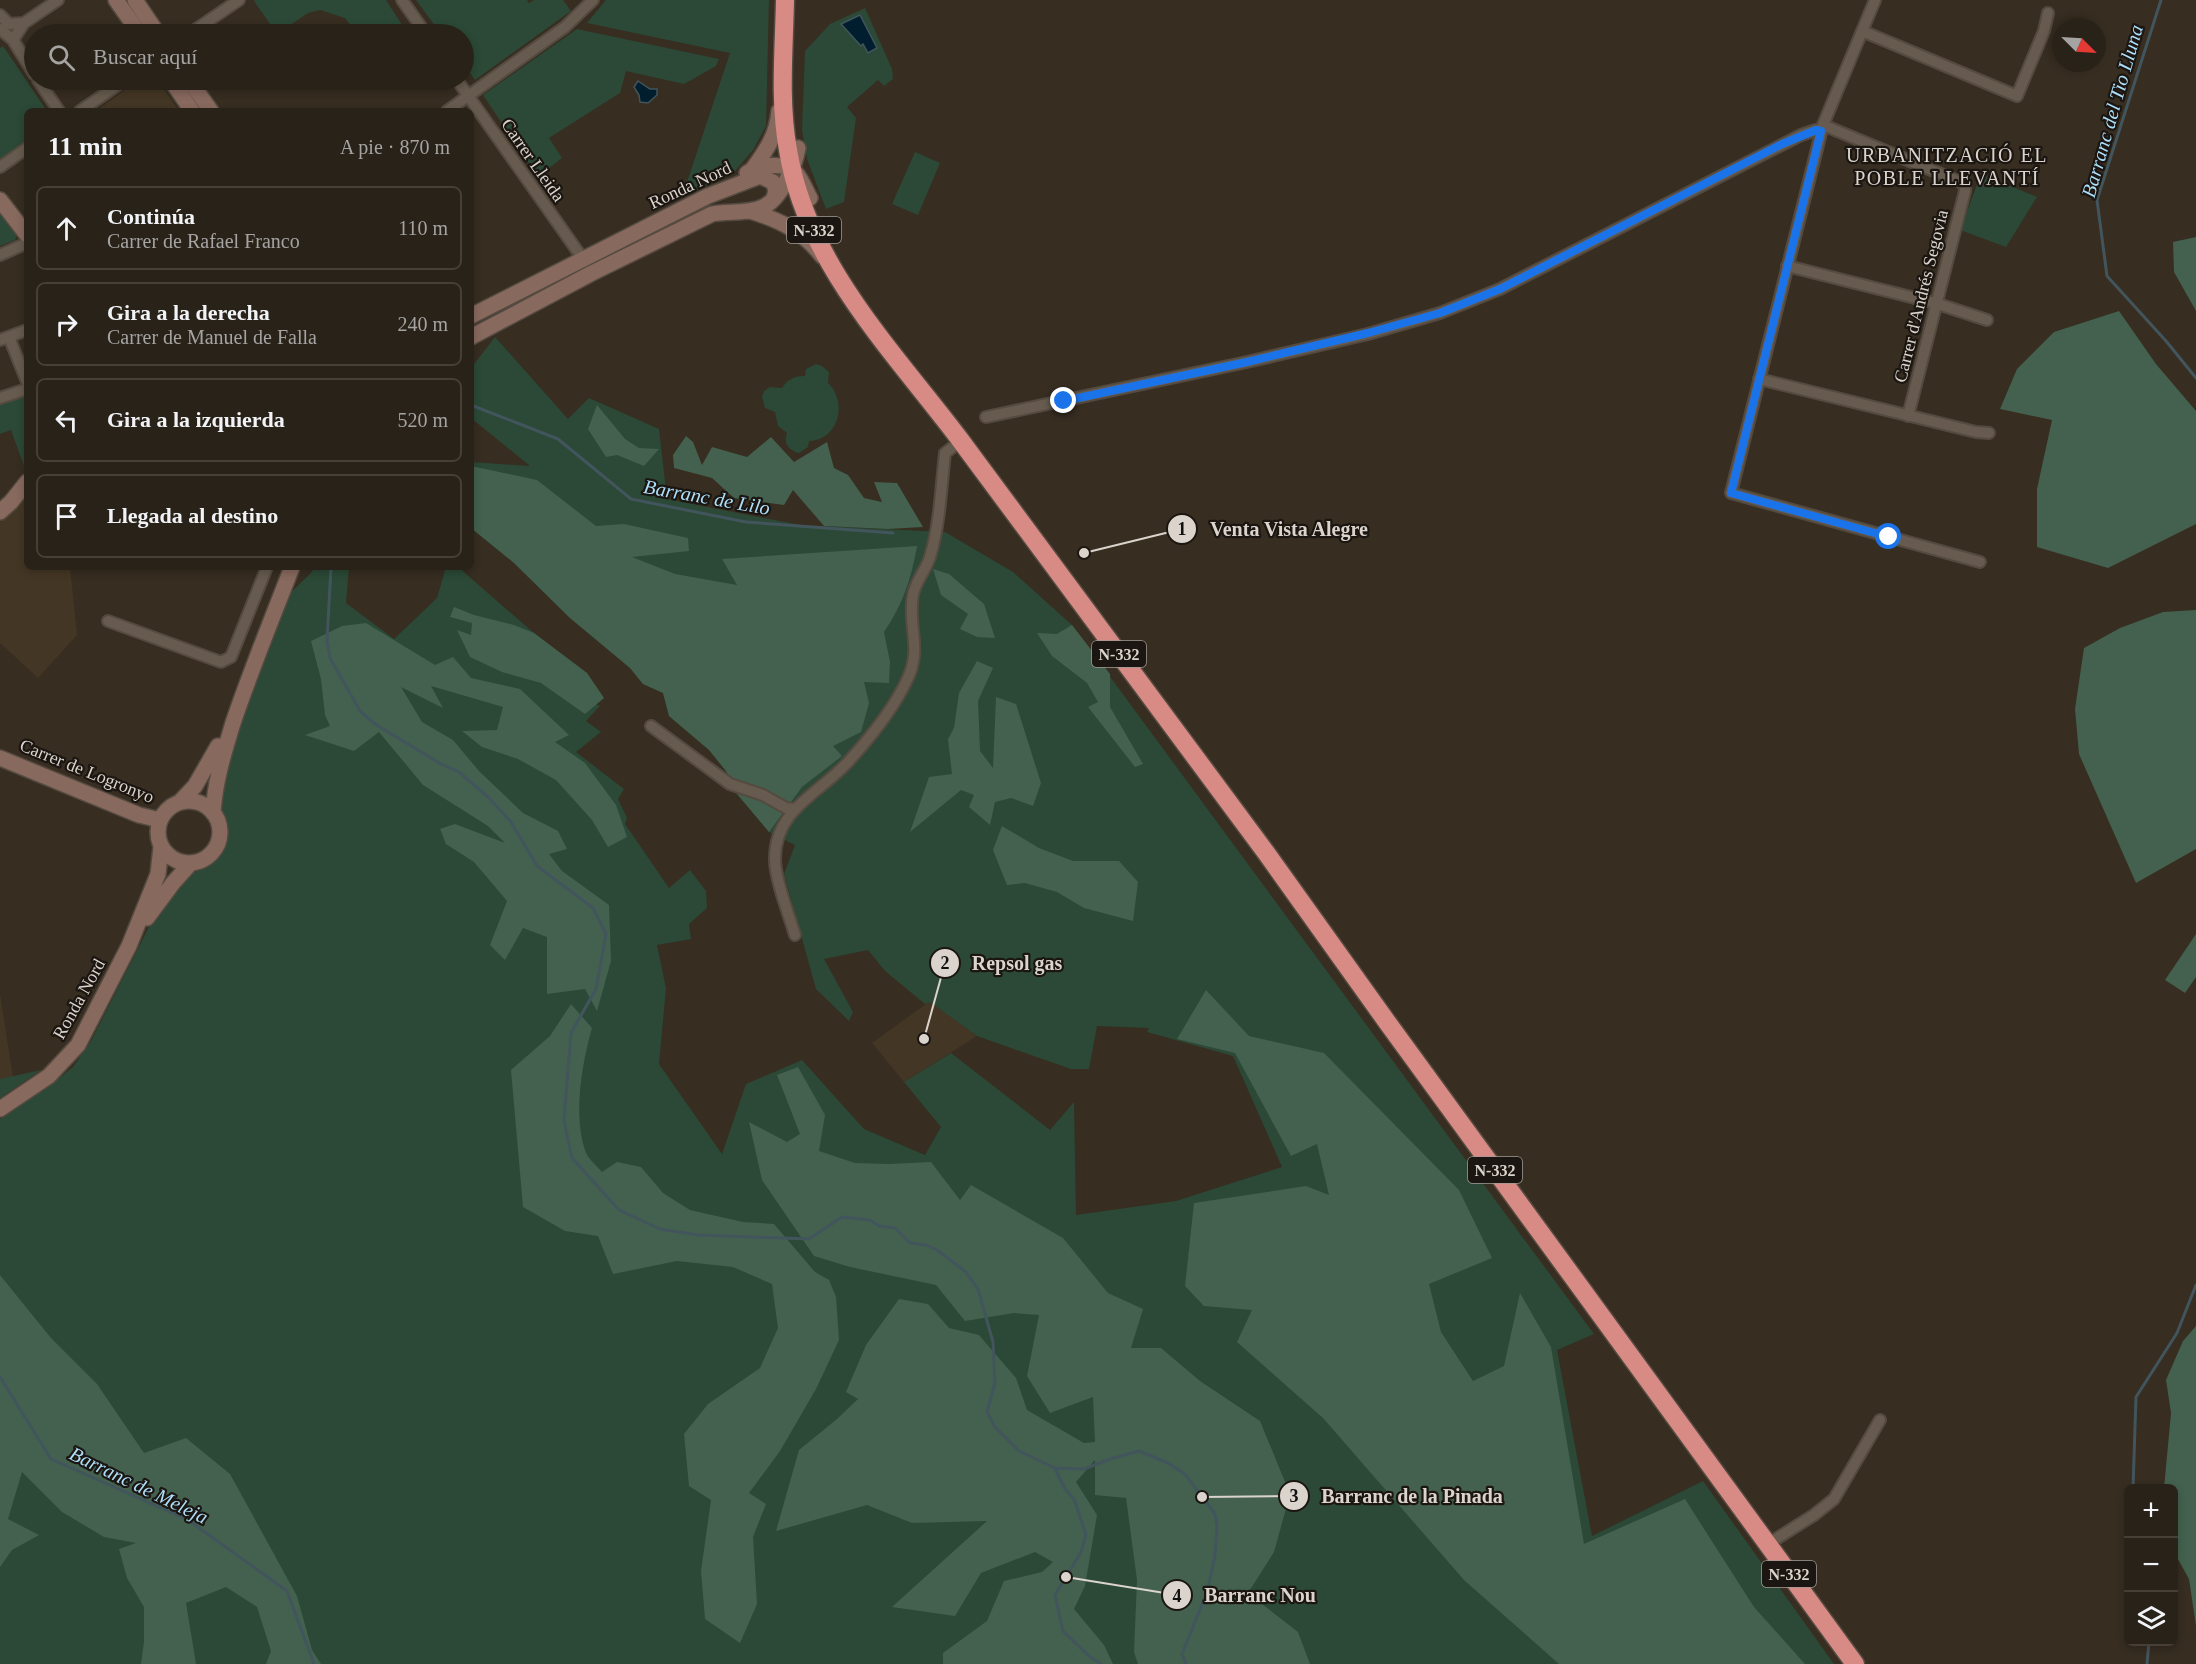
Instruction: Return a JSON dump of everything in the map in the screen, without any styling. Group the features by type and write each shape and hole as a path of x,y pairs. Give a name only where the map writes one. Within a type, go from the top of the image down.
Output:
{"highway":[{"name":"N-332","path":"785,0 784,124 792,171 817,237 844,286 1268,854 1387,1022 1855,1664"},
{"name":"N-332","path":"793,0 792,54 795,123 798,148 810,198 845,270 949,426"}],"main road":[{"path":"116,0 133,24"},
{"path":"135,0 151,24"},
{"path":"752,170 772,141 778,126 783,76"},
{"path":"178,90 190,108"},
{"path":"196,90 209,108"},
{"path":"774,198 792,171 798,148"},
{"path":"731,187 740,177 752,170 767,166 782,166 796,173 810,198"},
{"name":"Ronda Nord","path":"474,314 708,196 760,176 773,182 776,190 774,198 765,207 750,211 712,214 592,273 474,335"},
{"path":"0,200 24,231"},
{"path":"750,211 777,219 800,233 817,249 844,286"},
{"path":"0,512 24,485"},
{"path":"0,501 16,494"},
{"path":"213,813 219,767 242,697 291,570"},
{"path":"180,802 198,802 207,807 213,813 220,831 215,849 200,861 190,863 173,860 161,847 158,838 160,820 165,811 180,802 195,786 242,697"},
{"name":"Carrer de Logronyo","path":"0,758 129,810 160,820"},
{"name":"Ronda Nord","path":"0,1109 49,1076 78,1046 129,946 158,873 161,847"},
{"name":"Ronda Nord","path":"129,946 156,905 190,863"}],"street":[{"path":"13,40 24,23 58,0"},
{"path":"204,24 239,0"},
{"path":"402,0 419,24"},
{"path":"451,108 565,27 593,0"},
{"path":"1875,0 1822,128 1731,493 1980,562"},
{"path":"1862,31 2017,96 2044,31 2048,13"},
{"path":"0,15 9,24 24,23"},
{"path":"0,29 13,40 24,58"},
{"path":"45,90 57,108"},
{"path":"84,108 110,90"},
{"name":"Carrer Lleida","path":"464,90 583,259"},
{"path":"986,417 1247,362 1440,313 1500,289 1801,135 1822,128"},
{"name":"Carrer d'Andrés Segovia","path":"1822,128 1965,184 1908,416"},
{"path":"0,166 24,150"},
{"path":"0,255 24,244"},
{"path":"1788,266 1935,303 1987,320"},
{"path":"24,331 5,338 24,376"},
{"path":"1759,380 1976,432 1989,433"},
{"path":"0,398 24,390"},
{"path":"795,935 774,861 777,839 794,809 849,761 894,704 907,681 916,648 912,617 913,594 930,559 945,453 961,441"},
{"path":"108,621 221,662 228,660 266,570"},
{"path":"651,726 730,784 794,809"},
{"path":"1768,1545 1834,1499 1880,1420"}],"shaded area":[{"path":"125,90 164,90 177,108 100,108"},
{"path":"24,497 24,570 70,570 77,635 38,678 0,643 0,522"},
{"path":"0,994 13,1077 0,1079"},
{"path":"930,1001 977,1036 904,1082 872,1043"}],"green space":[{"path":"386,0 401,24 350,24 345,18 320,10 308,13 292,24 270,24 254,1"},
{"path":"416,0 527,0 529,3 534,0 563,0 571,11 475,80 474,24 434,24"},
{"path":"606,0 769,0 766,126 753,150 735,171 682,197 730,53 587,23"},
{"path":"865,8 892,69 893,79 884,86 878,80 847,107 856,118 844,202 826,209 807,159 802,130 805,51 830,24"},
{"path":"577,29 719,59 716,66 684,84 626,71 620,93 549,138 562,158 538,177 483,95"},
{"path":"3,46 24,77 24,90 33,90 45,108 24,108 24,142 0,159 0,48"},
{"path":"915,152 940,163 918,215 892,204"},
{"path":"1981,174 2037,197 2006,247 1960,230"},
{"path":"0,212 17,236 15,240 0,246"},
{"path":"2196,237 2196,311 2174,272 2173,242"},
{"path":"2119,311 2156,364 2196,411 2196,524 2108,568 2037,547 2037,489 2052,420 2000,409 2017,369 2054,332"},
{"path":"495,337 568,419 589,398 659,429 667,499 800,525 945,532 1013,572 1072,625 1594,1334 1557,1350 1592,1536 1703,1481 1834,1664 0,1664 0,1119 73,1067 91,1041 156,913 191,871 215,860 223,847 226,833 219,803 229,752 288,595 313,570 349,570 346,603 394,639 437,598 445,570 461,570 534,633 587,673 604,698 596,704 600,706 586,721 601,732 576,752 624,789 618,799 627,818 625,824 669,888 690,870 706,891 707,908 689,924 691,939 657,945 666,988 659,1064 722,1154 746,1084 802,1060 864,1129 925,1155 941,1127 904,1082 951,1053 1050,1130 1074,1102 1076,1215 1176,1201 1282,1167 1233,1056 1147,1032 1149,1028 1097,1026 1089,1069 1071,1069 977,1036 930,1002 925,1004 885,971 868,950 824,959 853,1012 849,1021 816,989 784,874 795,845 769,832 738,795 726,771 709,750 669,716 663,693 643,684 630,668 570,618 514,563 474,530 474,462 530,466 474,420 474,364"},
{"path":"816,364 829,372 828,383 838,400 839,409 837,419 827,434 809,441 808,447 799,453 788,446 787,433 778,426 775,412 765,408 762,397 764,391 770,387 782,388 792,379 805,376 806,369"},
{"path":"23,396 24,398 24,466 11,430 0,434 0,404"},
{"path":"597,405 625,439 639,448 659,449 644,466 617,455 606,457 588,429"},
{"path":"686,436 693,442 702,465 712,447 747,457 771,437 794,462 827,442 834,468 848,475 864,498 882,502 874,482 897,483 923,527 888,529 824,526 793,490 784,505 734,498 712,478 674,468 673,455"},
{"path":"474,467 537,480 596,526 624,524 688,538 689,551 632,557 675,574 737,585 722,559 917,546 905,591 884,632 890,662 889,683 864,682 869,703 861,732 833,746 842,756 802,787 769,832 737,794 726,771 709,750 669,716 663,693 643,684 630,668 570,618 514,563 474,530"},
{"path":"933,569 949,574 984,604 995,638 977,637 960,629 968,614 941,595"},
{"path":"454,607 534,633 587,673 604,698 585,714 541,683 502,672 470,657 457,630 471,635 472,623 450,617"},
{"path":"2196,610 2196,849 2136,883 2079,754 2075,709 2084,648 2120,628 2163,612"},
{"path":"366,623 435,665 453,657 471,678 520,689 569,735 555,742 585,763 616,805 627,837 608,847 592,820 556,780 518,759 482,747 462,731 497,730 503,707 431,686 443,708 401,687 422,722 453,740 479,771 523,813 558,831 567,849 549,854 562,871 609,905 611,961 597,1011 585,989 547,994 547,937 523,928 505,960 490,945 507,901 474,862 446,844 440,829 455,824 505,843 488,826 423,785 379,732 354,751 305,735 330,726 325,715 321,679 311,641 342,626"},
{"path":"1072,625 1110,674 1110,707 1143,764 1135,767 1088,707 1098,702 1087,683 1052,656 1037,633 1057,634"},
{"path":"977,661 993,668 978,701 980,751 993,768 996,697 1016,704 1041,783 1033,806 1011,798 995,802 990,825 969,807 974,795 961,790 910,832 929,777 952,774 948,739 954,728 959,693"},
{"path":"1002,826 1039,848 1073,861 1119,861 1138,882 1133,921 1084,908 1057,892 1025,883 1007,885 993,850"},
{"path":"2196,934 2196,977 2185,993 2165,980"},
{"path":"1206,990 1249,1036 1324,1053 1459,1190 1492,1258 1429,1284 1441,1332 1473,1381 1504,1366 1520,1293 1551,1347 1584,1544 1685,1499 1754,1607 1805,1664 1559,1664 1464,1580 1323,1418 1237,1342 1252,1310 1204,1306 1185,1286 1194,1203 1306,1186 1329,1195 1317,1144 1291,1156 1235,1053 1177,1039"},
{"path":"571,1004 592,1028 582,1073 579,1105 581,1136 586,1153 592,1162 602,1172 617,1162 641,1167 663,1193 690,1210 743,1222 774,1224 815,1272 829,1280 836,1297 839,1340 816,1389 780,1451 749,1493 766,1504 753,1537 757,1604 740,1643 705,1619 701,1571 711,1500 689,1486 684,1434 708,1404 760,1368 778,1328 772,1284 733,1267 677,1261 613,1274 598,1236 565,1231 523,1207 511,1070 550,1036"},
{"path":"798,1067 825,1115 819,1151 855,1163 931,1162 960,1200 971,1185 1063,1238 1108,1293 1143,1309 1131,1348 1161,1348 1200,1381 1260,1421 1290,1494 1274,1552 1248,1593 1298,1632 1310,1664 1138,1664 1134,1652 1137,1580 1126,1498 1095,1495 1095,1460 1076,1482 1097,1515 1085,1586 1074,1609 1104,1645 1113,1664 943,1664 943,1653 987,1621 1004,1581 1042,1572 1053,1562 1035,1552 981,1573 955,1616 892,1607 987,1521 912,1523 867,1505 776,1531 799,1450 858,1399 846,1392 866,1345 899,1299 928,1304 949,1328 979,1335 1016,1378 1027,1410 1084,1443 1095,1442 1093,1397 1050,1413 1027,1376 1039,1315 1014,1313 965,1321 936,1285 850,1267 814,1256 762,1180 749,1122 787,1142 800,1134 777,1075"},
{"path":"41,1070 0,1098 0,1079"},
{"path":"0,1275 51,1338 97,1384 144,1453 186,1438 230,1474 297,1596 312,1650 321,1664 266,1664 271,1651 257,1607 226,1587 186,1603 196,1664 141,1664 144,1642 144,1607 127,1578 119,1549 136,1543 104,1537 62,1512 22,1472 8,1519 39,1535 12,1550 0,1567"},
{"path":"2196,1326 2196,1626 2189,1579 2178,1559 2178,1484 2164,1484 2171,1413 2166,1380 2183,1341"}],"water":[{"path":"860,15 877,48 868,53 863,44 861,46 841,24"},
{"path":"638,81 650,89 657,89 657,95 648,103 640,102 634,87"}],"waterway":[{"name":"Barranc del Tio Lluna","path":"2161,0 2097,200 2107,276 2196,378"},
{"name":"Barranc de Lilo","path":"474,406 558,439 631,499 746,522 893,533"},
{"path":"331,570 327,641 330,658 360,711 375,724 441,764 459,772 488,797 511,822 537,866 593,908 606,934 596,989 571,1033 564,1121 572,1158 619,1210 660,1229 698,1235 809,1239 842,1217 870,1220 879,1226 895,1228 910,1243 926,1245 937,1250 966,1272 978,1289 993,1342 995,1383 987,1412 995,1427 1019,1451 1055,1468 1084,1469 1139,1451 1168,1463 1185,1474 1215,1514 1217,1527 1215,1556 1207,1592 1182,1654 1186,1664"},
{"path":"2133,1484 2136,1397 2177,1333 2196,1285"},
{"name":"Barranc de Meleja","path":"0,1377 51,1459 188,1520 287,1591 314,1664"},
{"path":"1055,1469 1065,1489 1074,1499 1086,1535 1081,1552 1055,1595 1063,1631 1089,1656 1101,1664"},
{"path":"2147,1664 2149,1646"}],"place":[{"name":"Venta Vista Alegre","path":"1084,553"},
{"name":"Repsol gas","path":"924,1039"},
{"name":"Barranc de la Pinada","path":"1202,1497"},
{"name":"Barranc Nou","path":"1066,1577"}],"district":[{"name":"URBANITZACIÓ EL POBLE LLEVANTÍ","path":"1947,166"}],"route":[{"path":"1064,401 1247,362 1440,313 1500,289 1782,144 1816,130 1821,131 1731,493 1889,537"}]}
